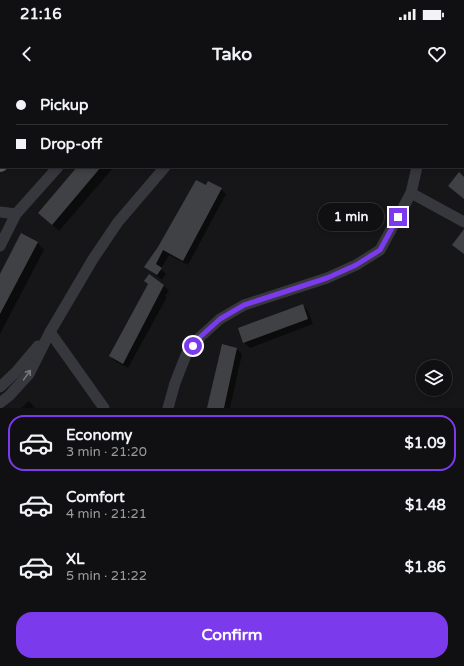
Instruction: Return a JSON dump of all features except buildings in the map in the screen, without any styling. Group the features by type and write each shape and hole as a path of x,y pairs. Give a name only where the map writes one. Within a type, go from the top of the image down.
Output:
{"street":[{"path":"0,246 16,214 57,168"},
{"path":"0,403 10,396 29,374 50,332 93,259 118,222 164,168"},
{"path":"168,408 175,383 186,355 200,337 220,319 244,305 327,278 356,265 380,250 410,193 417,168"},
{"path":"410,193 464,222"},
{"path":"0,212 16,214"},
{"path":"0,387 16,372 50,332"},
{"path":"50,332 104,408"}],"route":[{"path":"193,346 200,337 220,319 244,305 327,278 356,265 380,250 398,217"}]}
